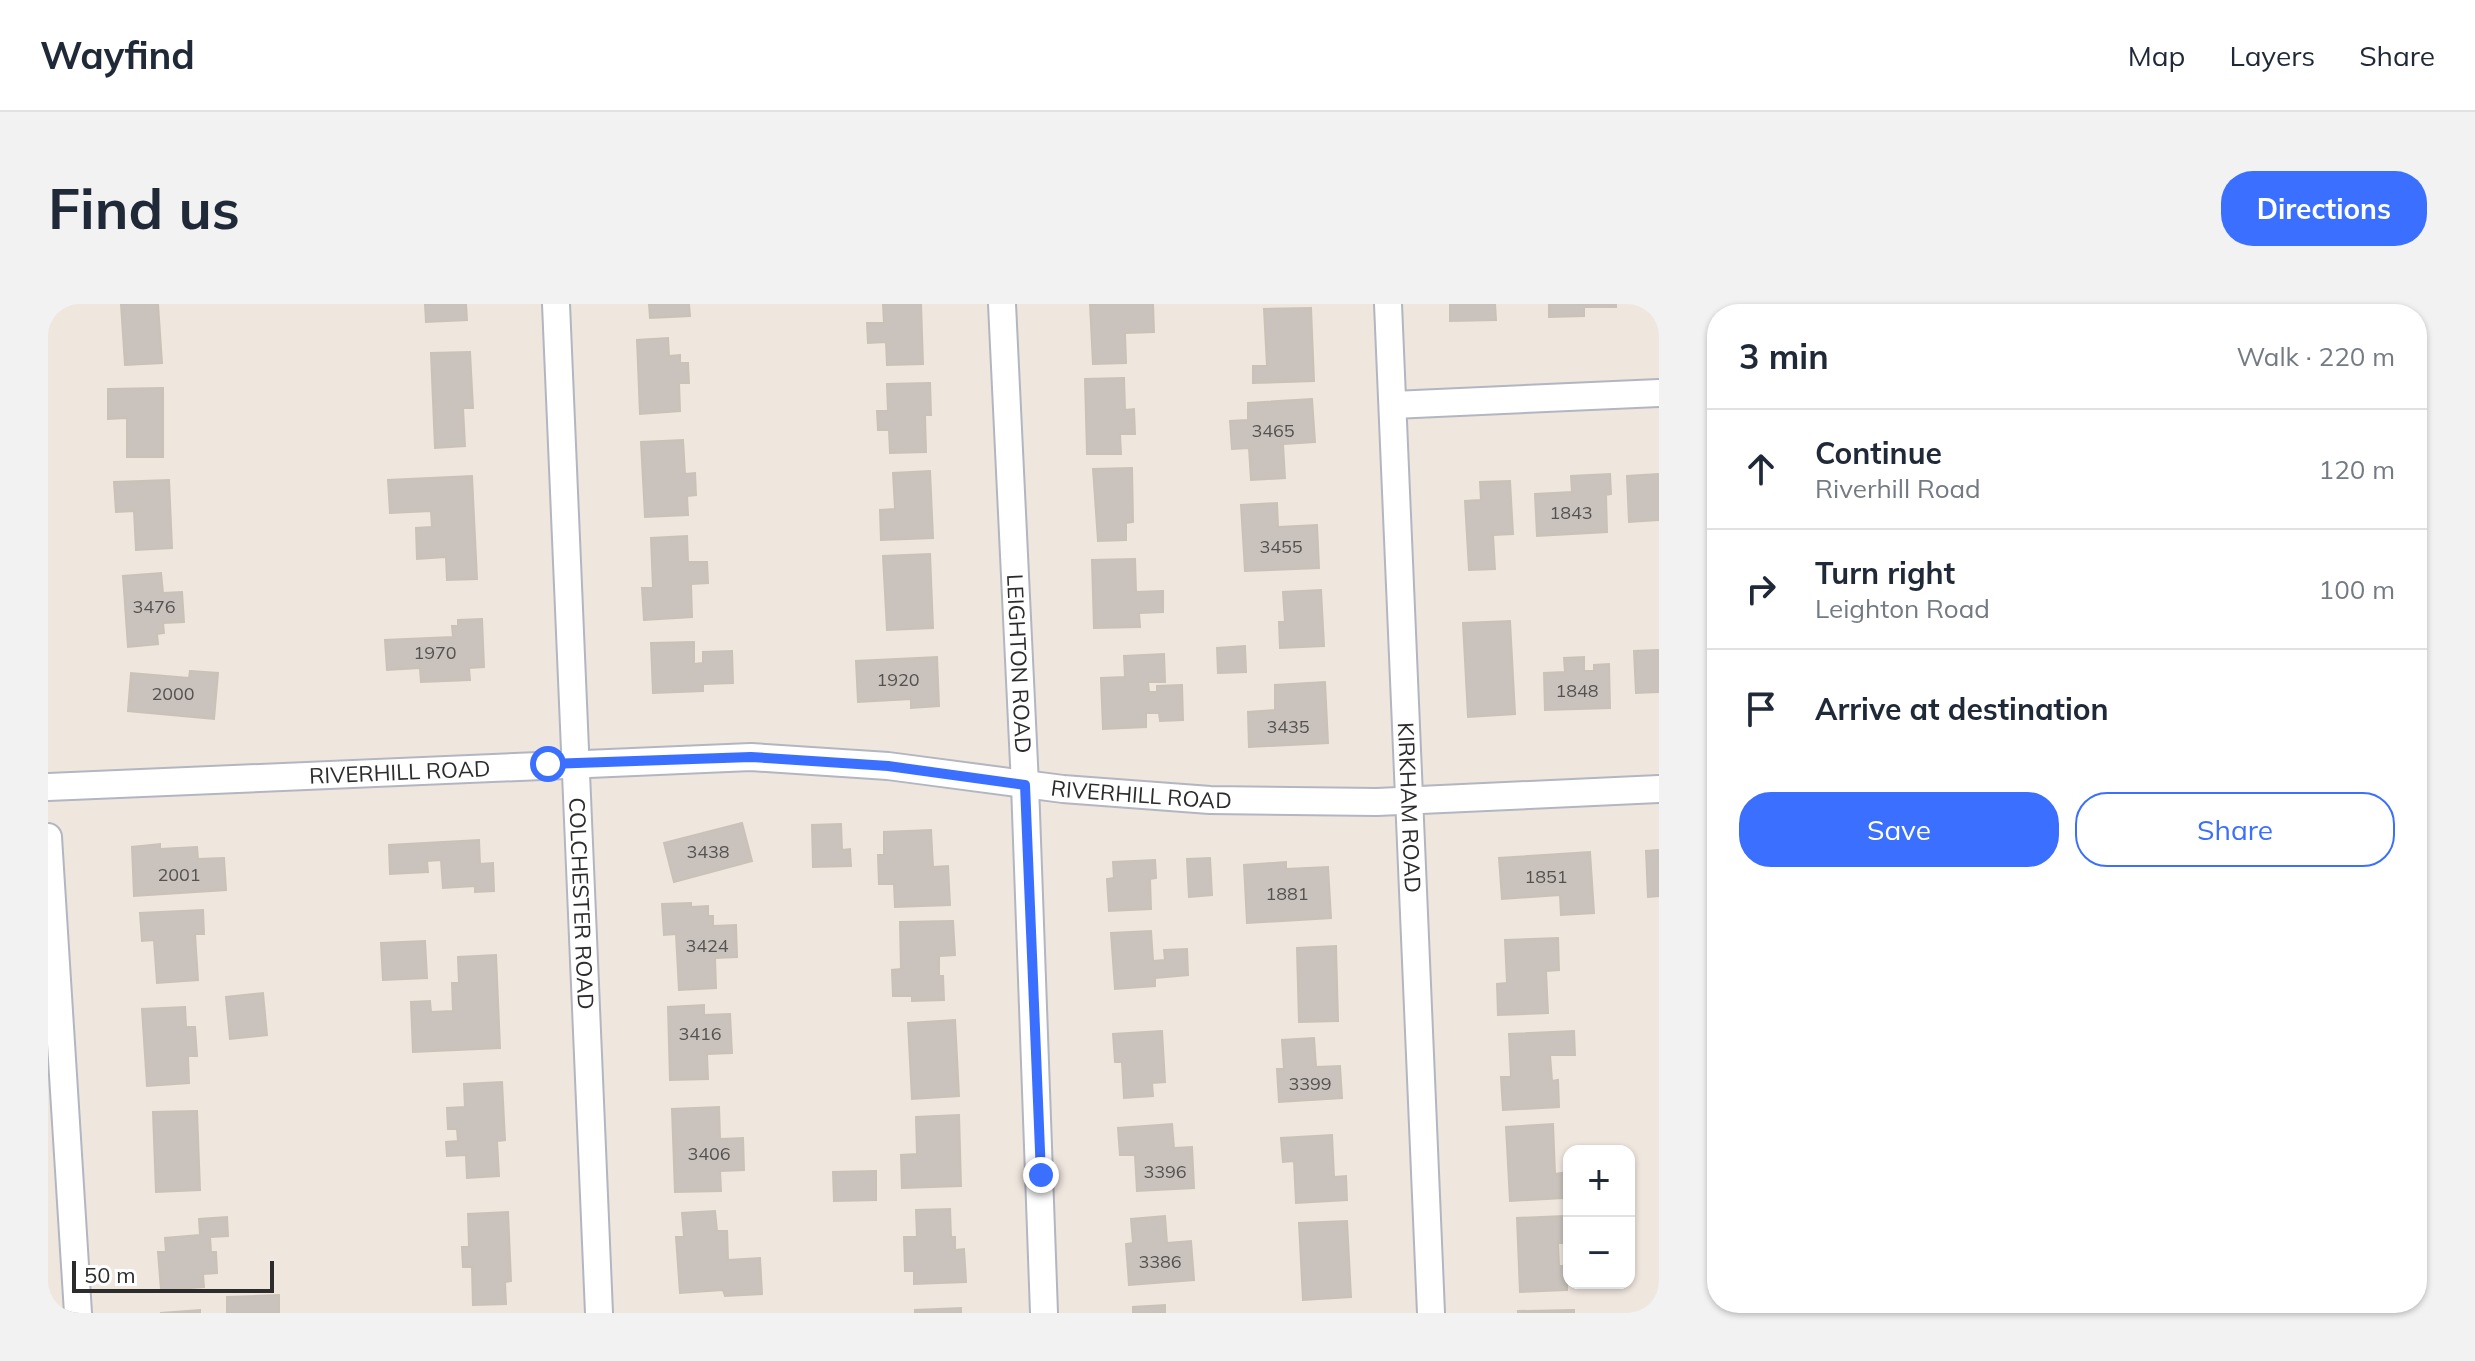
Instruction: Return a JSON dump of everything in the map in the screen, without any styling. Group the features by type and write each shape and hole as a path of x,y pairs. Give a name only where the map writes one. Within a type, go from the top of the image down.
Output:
{"street":[{"name":"COLCHESTER ROAD","path":"556,304 599,1313"},
{"name":"LEIGHTON ROAD","path":"1002,304 1025,785 1044,1313"},
{"name":"KIRKHAM ROAD","path":"1388,304 1431,1313"},
{"path":"1393,405 1659,393"},
{"name":"RIVERHILL ROAD","path":"48,787 751,757 888,766 1025,785 1210,800 1410,800 1659,789"},
{"path":"48,837 78,1313"}],"building":[{"path":"121,304 158,304 162,363 125,365"},
{"path":"425,304 466,304 467,320 426,322"},
{"path":"649,304 689,304 690,316 650,318"},
{"path":"883,304 921,304 923,364 887,365 886,342 868,343 867,323 884,323"},
{"path":"1090,304 1153,304 1154,332 1125,333 1126,363 1093,364"},
{"path":"1450,304 1495,304 1496,320 1450,321"},
{"path":"1549,304 1616,304 1616,307 1584,307 1584,316 1549,317"},
{"path":"1311,308 1314,381 1253,383 1253,366 1267,366 1264,309"},
{"path":"668,338 669,356 680,355 680,363 688,363 689,383 679,383 680,411 640,414 637,340"},
{"path":"470,352 473,408 463,408 465,446 435,448 431,353"},
{"path":"1124,378 1125,410 1134,409 1135,434 1120,434 1121,454 1087,454 1085,379"},
{"path":"930,383 931,415 925,415 926,452 890,453 889,430 878,430 877,411 888,411 887,384"},
{"path":"163,388 163,457 127,457 127,418 108,419 108,389"},
{"path":"1312,399 1315,442 1283,444 1285,478 1251,480 1249,448 1232,449 1230,421 1248,420 1248,403"},
{"path":"683,440 685,474 695,473 696,495 687,496 688,515 645,517 641,442"},
{"path":"1132,468 1133,522 1126,523 1126,540 1098,541 1093,469"},
{"path":"930,471 933,538 881,540 880,510 895,509 893,473"},
{"path":"1610,474 1611,494 1606,495 1607,532 1537,536 1535,494 1572,492 1571,476"},
{"path":"1659,474 1659,520 1629,522 1627,476"},
{"path":"472,476 477,579 447,580 446,557 417,559 416,528 432,527 431,511 390,513 388,480"},
{"path":"169,480 172,548 136,550 134,511 116,512 114,482"},
{"path":"1510,481 1513,534 1493,535 1495,569 1469,570 1465,501 1481,500 1480,482"},
{"path":"1277,503 1278,527 1317,525 1319,568 1245,571 1241,505"},
{"path":"687,536 688,562 707,562 708,583 691,584 692,617 644,620 642,588 653,588 651,538"},
{"path":"930,554 933,628 887,630 883,556"},
{"path":"1135,559 1136,592 1163,591 1163,612 1139,613 1140,627 1094,628 1092,560"},
{"path":"161,573 163,593 182,592 184,622 163,623 164,633 157,634 158,644 128,647 123,576"},
{"path":"1321,590 1324,646 1280,648 1279,622 1285,622 1283,592"},
{"path":"482,619 484,667 469,668 470,680 421,682 420,668 387,670 385,640 453,637 452,626 458,626 458,620"},
{"path":"1510,621 1515,714 1468,717 1463,623"},
{"path":"694,642 694,664 703,663 703,652 732,651 733,683 703,684 703,691 653,693 651,643"},
{"path":"1245,646 1246,672 1218,673 1217,648"},
{"path":"1659,650 1659,692 1636,693 1634,651"},
{"path":"1164,654 1165,682 1148,682 1149,692 1157,692 1157,686 1182,685 1183,720 1160,721 1159,713 1146,713 1146,727 1103,729 1101,678 1125,677 1124,656"},
{"path":"937,657 939,706 911,708 911,699 858,702 856,661"},
{"path":"1584,657 1584,671 1594,671 1594,665 1609,664 1610,708 1545,710 1544,673 1565,672 1564,658"},
{"path":"190,671 218,673 214,719 128,711 131,673 189,678"},
{"path":"1325,682 1328,743 1249,747 1248,712 1275,710 1275,685"},
{"path":"742,823 752,861 674,882 664,843"},
{"path":"841,824 842,850 850,849 851,866 813,867 812,825"},
{"path":"931,830 933,867 948,866 950,905 895,907 894,884 879,884 878,855 884,855 884,832"},
{"path":"479,840 480,864 493,863 494,891 475,892 475,886 443,888 441,860 427,861 428,872 390,874 389,845"},
{"path":"160,844 160,849 197,847 198,859 224,858 226,890 134,896 132,847"},
{"path":"1659,850 1659,896 1648,897 1646,851"},
{"path":"1590,852 1594,913 1561,915 1560,895 1502,899 1499,858"},
{"path":"1210,858 1212,895 1189,897 1187,859"},
{"path":"1155,860 1156,878 1150,879 1151,909 1109,911 1107,879 1114,878 1113,862"},
{"path":"1286,862 1286,869 1328,867 1331,918 1247,923 1244,865"},
{"path":"691,903 691,907 708,906 708,916 713,916 713,926 736,925 737,957 715,958 716,988 679,990 676,934 664,935 662,904"},
{"path":"203,910 204,934 195,934 198,980 157,983 154,940 142,941 140,913"},
{"path":"953,921 955,955 939,956 944,1000 912,1001 912,996 893,996 892,970 901,969 900,922"},
{"path":"1151,931 1153,961 1165,960 1164,950 1187,949 1188,975 1155,978 1155,986 1115,989 1111,933"},
{"path":"1558,938 1559,970 1546,971 1548,1013 1498,1015 1497,984 1507,983 1505,940"},
{"path":"425,941 427,978 383,980 381,943"},
{"path":"1336,946 1338,1021 1299,1022 1297,948"},
{"path":"496,955 500,1048 413,1052 411,1002 430,1001 431,1012 453,1011 452,983 459,983 458,957"},
{"path":"263,993 267,1035 230,1039 226,997"},
{"path":"704,1005 704,1015 730,1014 732,1053 707,1054 708,1079 670,1080 668,1007"},
{"path":"185,1007 186,1027 195,1027 197,1056 188,1056 189,1083 147,1086 142,1009"},
{"path":"955,1020 959,1096 912,1099 908,1023"},
{"path":"1162,1031 1165,1082 1152,1083 1153,1096 1124,1098 1122,1062 1115,1062 1113,1034"},
{"path":"1574,1031 1575,1055 1550,1055 1552,1081 1558,1080 1559,1107 1503,1110 1501,1077 1511,1077 1509,1034"},
{"path":"1314,1038 1316,1067 1340,1066 1342,1098 1279,1102 1277,1069 1284,1069 1282,1040"},
{"path":"502,1082 505,1140 497,1141 499,1176 467,1178 466,1155 447,1156 446,1142 458,1141 457,1129 448,1129 447,1108 465,1107 464,1084"},
{"path":"719,1107 720,1139 743,1138 744,1170 720,1171 721,1191 675,1192 672,1109"},
{"path":"197,1111 200,1190 156,1192 153,1112"},
{"path":"959,1115 961,1186 902,1188 901,1155 917,1154 916,1117"},
{"path":"1172,1124 1174,1148 1192,1147 1194,1188 1137,1191 1135,1155 1120,1155 1118,1128"},
{"path":"1553,1124 1555,1174 1562,1173 1563,1198 1510,1201 1506,1127"},
{"path":"1332,1135 1334,1177 1346,1176 1347,1200 1296,1203 1294,1161 1283,1162 1281,1138"},
{"path":"876,1171 876,1200 834,1201 833,1172"},
{"path":"950,1209 955,1250 964,1249 966,1282 914,1284 914,1271 905,1271 904,1237 917,1237 916,1210"},
{"path":"715,1211 717,1231 727,1231 728,1260 760,1258 762,1294 725,1296 723,1290 680,1293 676,1237 684,1237 682,1213"},
{"path":"508,1212 511,1281 505,1282 506,1304 473,1305 472,1267 463,1267 462,1247 469,1247 468,1214"},
{"path":"1165,1216 1167,1243 1191,1241 1194,1280 1129,1285 1126,1244 1133,1243 1131,1219"},
{"path":"1563,1216 1563,1243 1558,1243 1559,1266 1563,1266 1563,1289 1567,1290 1520,1292 1517,1218"},
{"path":"227,1217 228,1236 210,1237 211,1252 216,1252 217,1273 203,1274 204,1287 161,1290 158,1252 166,1252 165,1238 200,1235 199,1219"},
{"path":"1347,1221 1351,1297 1303,1300 1299,1223"},
{"path":"279,1295 279,1313 227,1313 227,1297"},
{"path":"1165,1305 1165,1313 1133,1313 1133,1307"},
{"path":"961,1308 961,1313 915,1313 915,1310"},
{"path":"200,1310 200,1313 160,1313"},
{"path":"1574,1310 1574,1313 1518,1313 1518,1311"}],"route":[{"path":"548,764 751,757 888,766 1025,785 1041,1175"}]}
